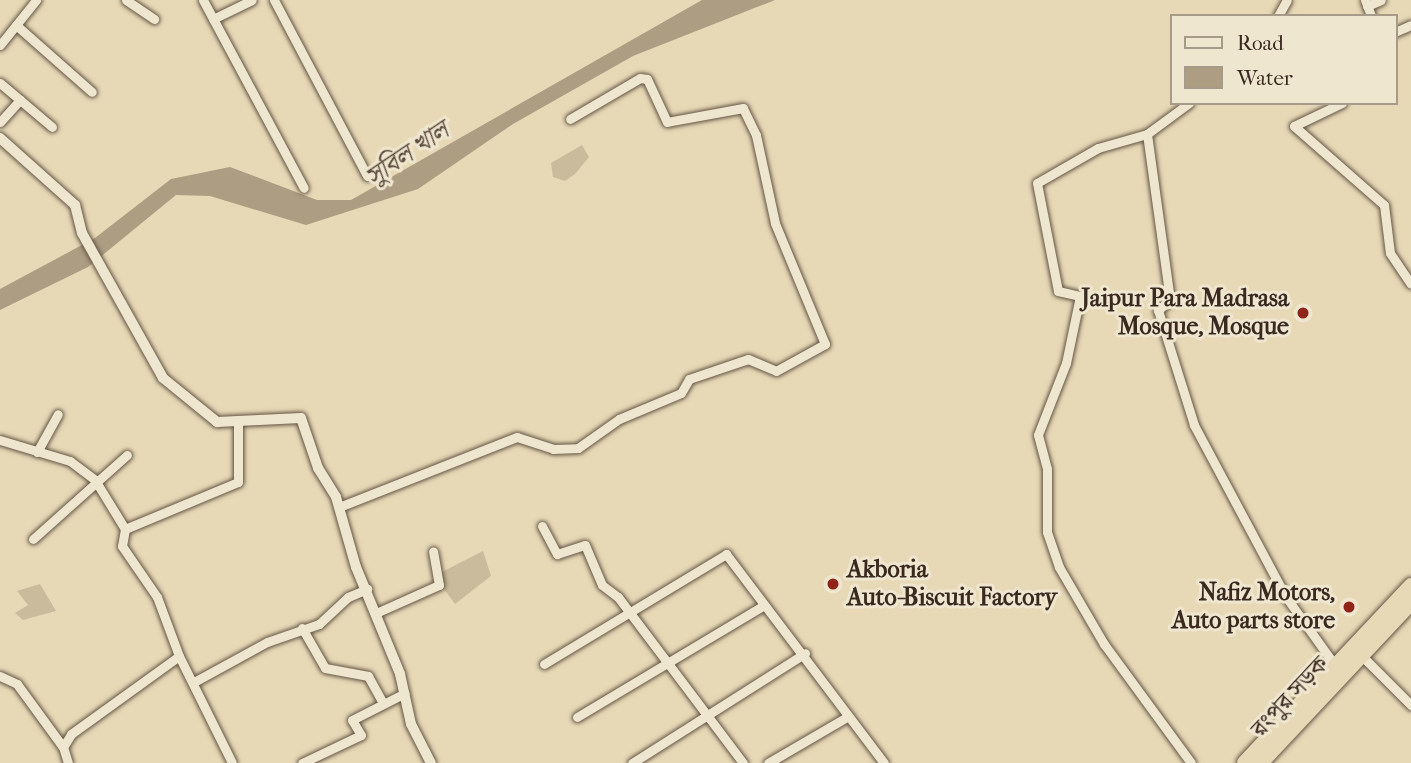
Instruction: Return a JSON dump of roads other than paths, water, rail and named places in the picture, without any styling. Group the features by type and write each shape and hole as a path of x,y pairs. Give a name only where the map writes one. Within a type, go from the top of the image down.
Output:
{"highway":[{"name":"রংপুর সড়ক","path":"1245,763 1334,664 1411,586"},
{"name":"রংপুর সড়ক","path":"1260,763 1411,602"}],"street":[{"path":"0,45 36,0"},
{"path":"126,0 154,19"},
{"path":"203,0 304,188"},
{"path":"213,19 251,0"},
{"path":"274,0 367,176"},
{"path":"1368,7 1381,0"},
{"path":"16,25 92,92"},
{"path":"339,507 517,436 552,449 578,448 619,419 681,393 689,379 748,359 776,371 825,344 775,223 756,135 743,108 667,122 647,79 640,78 570,119"},
{"path":"0,83 52,127"},
{"path":"0,122 20,100"},
{"path":"1186,105 1147,134 1098,148 1037,183 1058,291 1080,296 1038,446 1047,468 1047,532 1059,567 1104,644 1192,763"},
{"path":"1338,105 1294,126 1384,205 1390,253 1411,284"},
{"path":"1147,134 1170,300 1158,310 1194,425 1280,586 1334,664"},
{"path":"0,138 63,190 82,233 163,379 216,422 301,418 339,507 405,693 411,724 431,763"},
{"path":"37,452 58,414"},
{"path":"125,529 238,482 238,421"},
{"path":"0,440 70,461 95,480 125,529 122,546 158,597 179,656 232,763"},
{"path":"33,539 95,480 127,455"},
{"path":"542,526 557,554 585,545 602,585 628,614 743,763"},
{"path":"376,613 439,584 433,552"},
{"path":"544,664 726,554 764,605 806,653 847,717 884,763"},
{"path":"194,682 302,628 367,589"},
{"path":"577,717 764,605"},
{"path":"302,628 325,668 368,676 382,701"},
{"path":"632,763 806,653"},
{"path":"1361,655 1411,705"},
{"path":"63,747 71,734 179,656"},
{"path":"1,681 17,684 63,747 68,763"},
{"path":"303,763 361,735 352,720 382,701 405,693"},
{"path":"768,763 847,717"}],"water":[{"path":"702,0 775,0 633,56 513,124 418,189 306,225 210,196 176,195 88,267 0,310 0,289 95,238 171,179 230,167 317,200 351,200"}],"place":[{"name":"Jaipur Para Madrasa Mosque, Mosque","path":"1303,313"},
{"name":"Akboria Auto-Biscuit Factory","path":"833,584"},
{"name":"Nafiz Motors, Auto parts store","path":"1349,607"}],"water label":[{"name":"সুবিল খাল","path":"407,154"}]}
